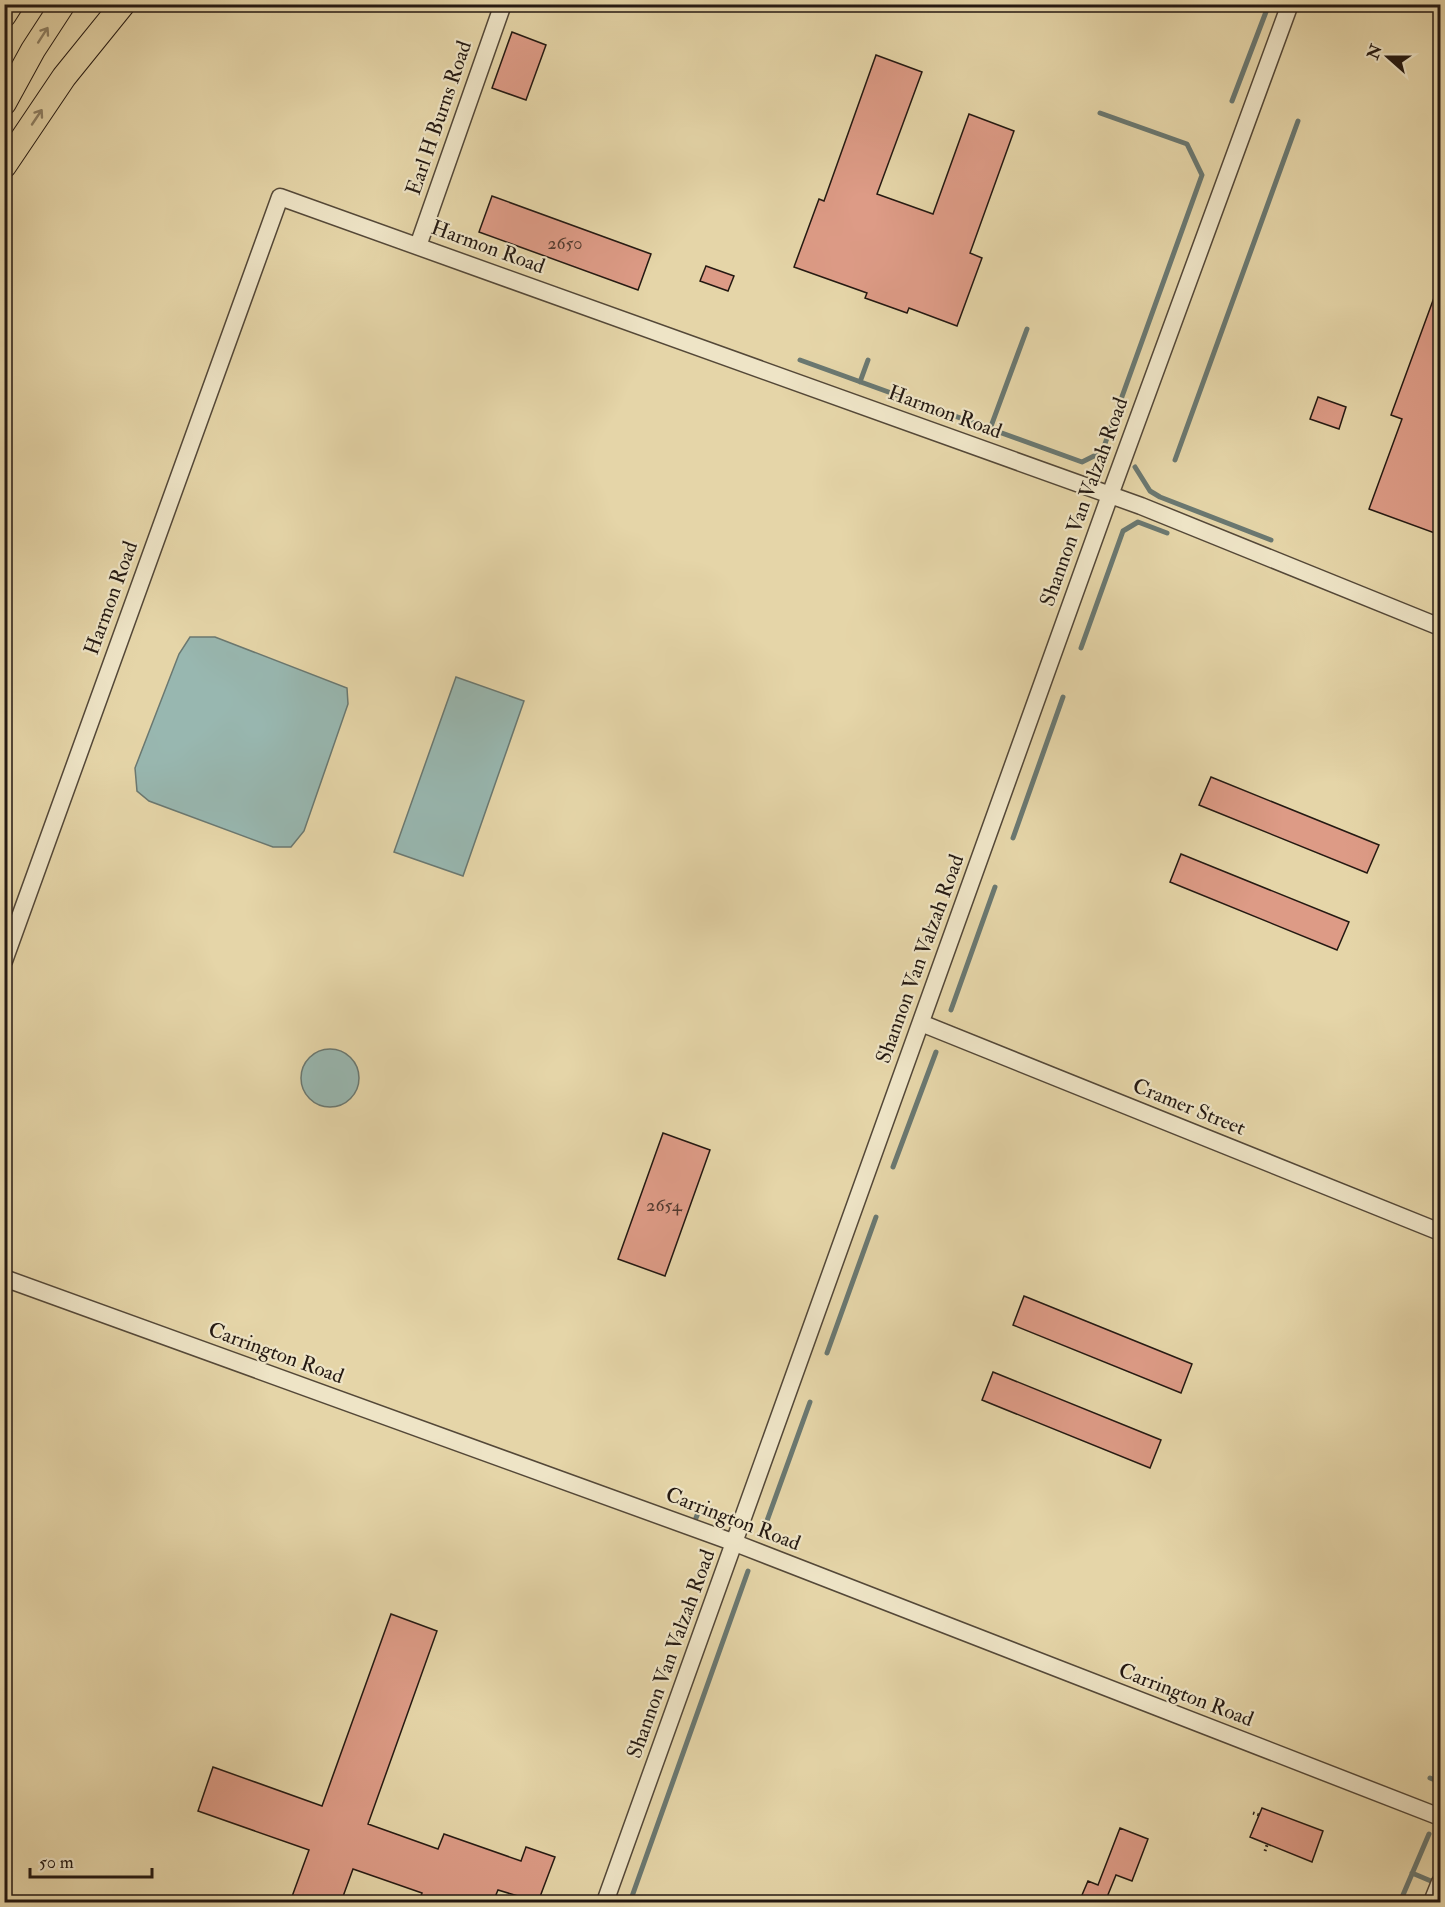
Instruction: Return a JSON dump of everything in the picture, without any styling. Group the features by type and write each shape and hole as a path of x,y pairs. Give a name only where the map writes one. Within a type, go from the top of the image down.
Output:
{"highway":[{"path":"4,15 11,4"},
{"path":"4,103 33,50 63,4"},
{"path":"4,166 64,77 123,4"}],"street":[{"name":"Earl H Burns Road","path":"418,246 503,4"},
{"name":"Shannon Van Valzah Road","path":"605,1902 1110,495 1290,4"},
{"name":"Harmon Road","path":"4,961 279,197 1110,495 1440,627"},
{"name":"Cramer Street","path":"921,1023 1440,1232"},
{"name":"Carrington Road","path":"4,1278 735,1543 1440,1816"},
{"path":"1432,1902 1440,1882"}],"path":[{"path":"1253,1813 1259,1815"},
{"path":"1265,1851 1267,1845"}],"water":[{"path":"190,637 215,637 347,688 348,704 304,831 291,847 273,847 149,801 137,791 135,768 179,654"},
{"path":"456,677 524,701 463,876 394,852"},
{"path":"330,1049 341,1051 354,1062 359,1078 357,1089 346,1102 330,1107 319,1105 306,1094 301,1078 303,1067 314,1054"}],"building":[{"path":"512,32 546,45 526,100 492,88"},
{"path":"876,55 922,72 877,194 933,214 969,114 1014,131 970,253 982,258 957,326 909,308 907,313 865,298 867,293 794,267 819,199 824,201"},
{"path":"492,196 651,254 638,290 479,232"},
{"path":"706,266 734,276 728,291 700,281"},
{"path":"1439,284 1440,535 1369,509 1402,419 1391,415"},
{"path":"1318,397 1346,407 1339,429 1310,419"},
{"path":"1211,777 1379,845 1367,873 1199,805"},
{"path":"1181,854 1349,922 1337,950 1170,882"},
{"path":"663,1133 710,1150 665,1276 618,1259"},
{"path":"1024,1296 1192,1364 1181,1393 1013,1325"},
{"path":"993,1372 1161,1440 1150,1468 982,1400"},
{"path":"391,1614 437,1631 368,1824 438,1849 444,1834 521,1861 526,1847 555,1857 538,1902 498,1890 493,1902 419,1902 422,1893 353,1869 341,1902 290,1902 309,1850 198,1811 213,1767 322,1806"},
{"path":"1262,1808 1323,1831 1312,1862 1250,1837"},
{"path":"1120,1828 1148,1839 1132,1881 1116,1875 1105,1902 1079,1902 1088,1881 1098,1885"}],"waterway":[{"path":"1232,101 1269,4"},
{"path":"800,360 1082,462 1102,452 1202,175 1187,144 1100,113"},
{"path":"1175,460 1298,121"},
{"path":"990,429 1027,329"},
{"path":"860,382 868,360"},
{"path":"1135,467 1150,491 1160,497 1271,540"},
{"path":"1081,648 1123,531 1138,522 1167,533"},
{"path":"1013,838 1063,697"},
{"path":"951,1010 995,887"},
{"path":"893,1167 936,1052"},
{"path":"827,1353 876,1217"},
{"path":"764,1529 810,1402"},
{"path":"693,1525 698,1513"},
{"path":"630,1902 748,1571"},
{"path":"1430,1778 1440,1782"},
{"path":"1400,1902 1429,1834"},
{"path":"1412,1873 1438,1884"}]}
